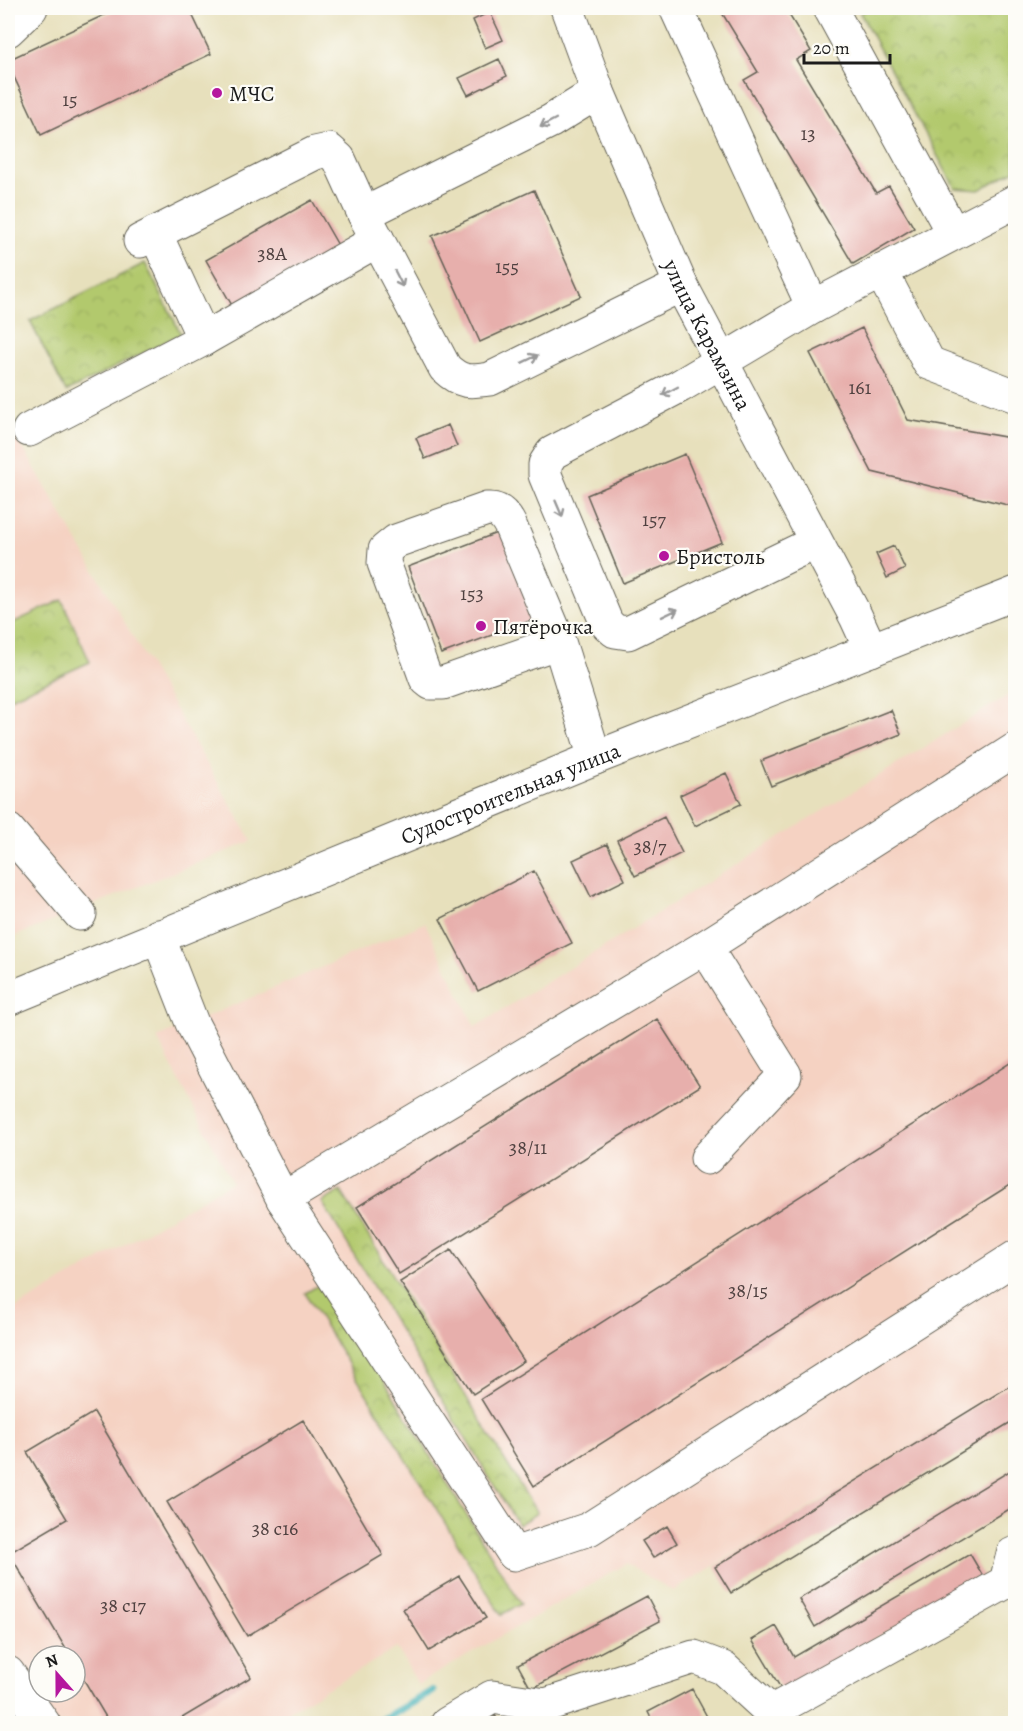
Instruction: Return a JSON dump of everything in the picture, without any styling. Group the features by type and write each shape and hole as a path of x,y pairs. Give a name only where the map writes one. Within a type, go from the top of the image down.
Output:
{"street":[{"path":"8,30 31,8"},
{"name":"улица Карамзина","path":"567,8 598,92 681,285 856,617 871,650"},
{"path":"676,8 813,307"},
{"path":"830,8 953,233"},
{"path":"29,430 204,339 371,227 598,92"},
{"path":"204,339 148,237 315,153 329,150 339,159 444,369 457,380 473,382 490,379 681,285"},
{"path":"816,542 628,633 615,631 607,624 545,475 545,464 552,453 680,386 813,307 1016,201"},
{"path":"880,271 929,363 1016,396"},
{"path":"559,642 443,683 430,682 426,679 384,563 385,550 396,541 487,508 498,510 510,525 559,642 595,758"},
{"name":"Судостроительная улица","path":"8,999 595,758 1016,593"},
{"path":"283,1199 705,948 1016,749"},
{"path":"8,830 80,914"},
{"path":"158,936 192,1023 283,1199 514,1554 589,1528 1016,1257"},
{"path":"705,948 785,1075 707,1158"},
{"path":"447,1724 492,1696 546,1705 694,1657 723,1668 772,1718 1012,1577"},
{"path":"8,1673 44,1724"}],"shaded area":[{"path":"8,422 252,841 8,939"},
{"path":"1015,691 1015,1382 673,1591 626,1564 418,1684 397,1648 268,1723 8,1723 8,1313 232,1182 157,1038 425,923 475,1027"}],"green space":[{"path":"871,8 1015,8 1015,170 979,190 955,188 860,13"},
{"path":"145,263 181,334 66,392 30,321"},
{"path":"62,600 90,662 8,699 8,625"},
{"path":"341,1191 537,1513 518,1525 322,1202"},
{"path":"324,1282 521,1604 501,1615 305,1293"}],"building":[{"path":"119,8 189,8 211,54 41,135 8,60"},
{"path":"719,8 785,8 811,51 796,60 876,193 889,186 914,228 853,264 744,80 758,72"},
{"path":"490,12 503,40 485,48 473,20"},
{"path":"499,59 507,76 468,95 459,78"},
{"path":"534,190 581,296 480,342 432,236"},
{"path":"312,200 339,247 233,307 206,260"},
{"path":"862,328 908,420 1016,439 1016,507 872,472 810,353"},
{"path":"448,425 457,446 425,459 416,438"},
{"path":"685,454 722,542 623,583 587,495"},
{"path":"502,531 535,619 441,654 408,567"},
{"path":"894,546 905,569 887,578 876,554"},
{"path":"891,710 901,734 771,786 761,761"},
{"path":"726,773 741,804 695,826 680,795"},
{"path":"664,817 682,853 635,876 617,840"},
{"path":"607,844 625,880 591,897 573,860"},
{"path":"534,871 572,943 478,991 440,919"},
{"path":"657,1019 700,1086 399,1274 357,1207"},
{"path":"1016,1059 1016,1181 534,1486 481,1399"},
{"path":"451,1250 524,1361 473,1394 400,1282"},
{"path":"1016,1382 1016,1419 731,1593 715,1567"},
{"path":"94,1412 251,1677 172,1724 110,1724 87,1685 87,1644 63,1644 9,1553 67,1519 27,1452"},
{"path":"303,1420 383,1555 247,1636 167,1502"},
{"path":"1016,1467 1016,1505 815,1627 799,1599"},
{"path":"667,1526 677,1543 653,1558 642,1541"},
{"path":"970,1554 983,1576 783,1692 752,1640 776,1626 794,1657"},
{"path":"459,1576 486,1618 429,1651 403,1609"},
{"path":"647,1596 660,1621 531,1689 518,1665"},
{"path":"692,1689 711,1724 654,1724 648,1712"},
{"path":"495,1715 500,1724 478,1724"}],"waterway":[{"path":"374,1724 433,1691"}],"place":[{"name":"МЧС","path":"217,93"},
{"name":"Бристоль","path":"664,556"},
{"name":"Пятёрочка","path":"481,626"}]}
